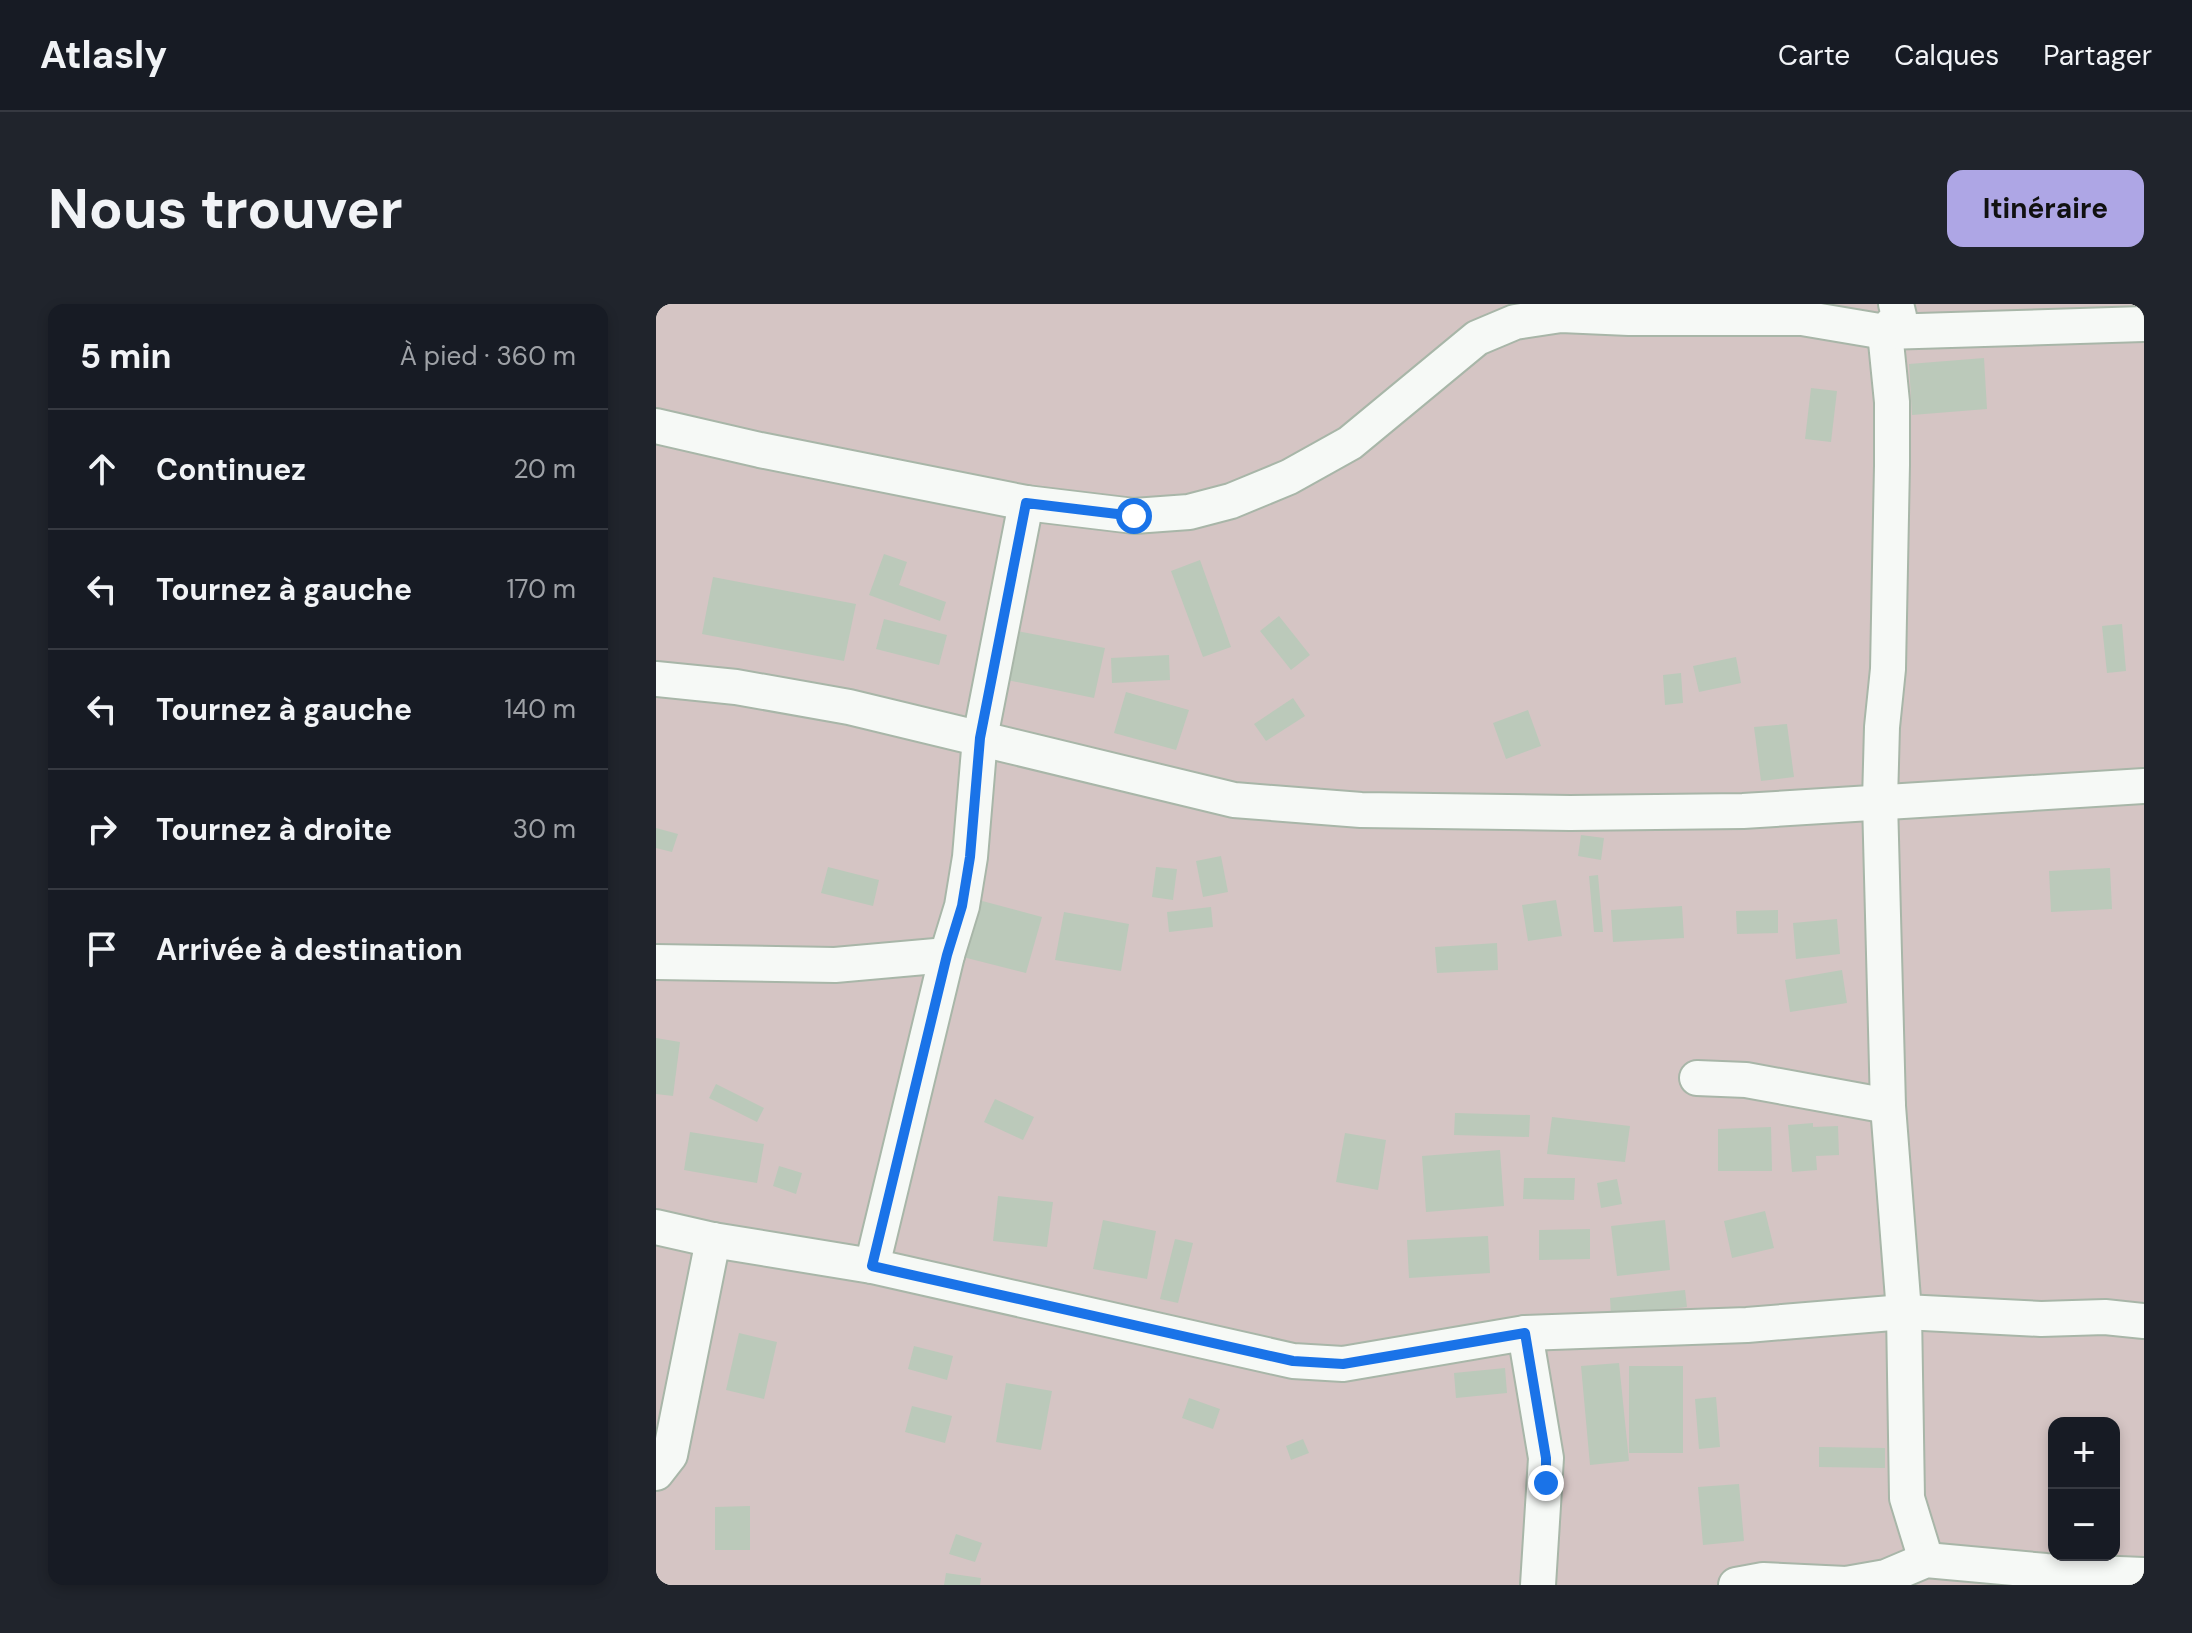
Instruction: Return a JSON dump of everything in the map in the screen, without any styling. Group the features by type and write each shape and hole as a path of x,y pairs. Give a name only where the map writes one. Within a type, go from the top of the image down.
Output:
{"street":[{"path":"656,426 1026,503 1134,516 1189,512 1231,501 1289,477 1350,443 1477,338 1515,322 1561,315 2144,324"},
{"path":"1891,318 1888,669 1882,727 1880,801 1888,1106 1904,1312 1907,1498 1926,1560"},
{"path":"872,1266 947,955 962,906 970,857 980,738 1026,503"},
{"path":"656,679 736,687 849,707 1234,800 1361,810 1570,813 1743,811 2144,786"},
{"path":"656,962 835,965 947,955"},
{"path":"1697,1078 1746,1080 1888,1106"},
{"path":"656,1227 713,1240 872,1266 1293,1361 1343,1364 1525,1333 1747,1325 1904,1312 2041,1319 2105,1317 2144,1321"},
{"path":"656,1473 670,1455 713,1240"},
{"path":"1525,1333 1546,1458 1538,1585"},
{"path":"1736,1585 1763,1580 1846,1584 1886,1577 1926,1560 2046,1571 2144,1575"}],"shaded area":[{"path":"656,304 2144,304 2144,1585 656,1585"}],"building":[{"path":"1984,358 1987,409 1912,415 1909,364"},
{"path":"1811,388 1837,391 1831,442 1805,439"},
{"path":"884,554 907,562 899,585 946,602 940,621 869,595"},
{"path":"1200,560 1231,647 1203,657 1171,571"},
{"path":"713,577 856,604 844,661 702,634"},
{"path":"1279,616 1310,655 1291,670 1260,631"},
{"path":"884,619 947,635 939,665 876,649"},
{"path":"2122,624 2126,671 2107,673 2102,626"},
{"path":"1017,631 1105,648 1094,698 1007,680"},
{"path":"1169,655 1170,680 1112,683 1111,658"},
{"path":"1736,657 1741,683 1699,692 1693,666"},
{"path":"1681,673 1683,703 1665,705 1663,675"},
{"path":"1126,692 1189,710 1176,750 1114,733"},
{"path":"1293,698 1305,716 1266,741 1254,724"},
{"path":"1528,710 1541,746 1506,759 1493,723"},
{"path":"1787,724 1794,777 1761,781 1754,727"},
{"path":"656,828 678,834 672,852 656,848"},
{"path":"1581,835 1604,838 1601,860 1578,856"},
{"path":"1221,856 1228,892 1203,897 1196,861"},
{"path":"828,867 879,880 873,906 821,893"},
{"path":"1156,867 1177,869 1173,900 1152,897"},
{"path":"2110,868 2112,909 2051,912 2049,871"},
{"path":"1598,875 1603,932 1594,932 1589,876"},
{"path":"971,898 1042,917 1026,973 955,955"},
{"path":"1556,900 1562,936 1528,941 1522,905"},
{"path":"1682,906 1684,938 1613,942 1611,910"},
{"path":"1211,907 1213,927 1169,932 1167,912"},
{"path":"1778,910 1778,933 1737,934 1736,911"},
{"path":"1064,912 1129,924 1121,971 1055,960"},
{"path":"1837,919 1840,954 1796,959 1793,923"},
{"path":"1497,943 1498,970 1437,973 1435,947"},
{"path":"1842,970 1847,1003 1790,1012 1785,980"},
{"path":"656,1038 680,1042 673,1096 656,1094"},
{"path":"716,1084 764,1108 757,1122 709,1098"},
{"path":"995,1099 1034,1117 1023,1140 984,1122"},
{"path":"1455,1113 1530,1115 1529,1137 1454,1135"},
{"path":"1552,1117 1630,1126 1625,1162 1547,1154"},
{"path":"1813,1123 1813,1127 1838,1126 1839,1155 1816,1156 1817,1170 1792,1172 1788,1125"},
{"path":"1771,1127 1772,1171 1718,1171 1718,1129"},
{"path":"690,1132 764,1144 757,1183 684,1170"},
{"path":"1345,1133 1386,1140 1378,1190 1336,1182"},
{"path":"1500,1150 1504,1206 1426,1212 1422,1156"},
{"path":"779,1166 802,1173 796,1194 773,1186"},
{"path":"1524,1178 1575,1178 1574,1200 1523,1199"},
{"path":"1617,1179 1622,1204 1601,1208 1597,1183"},
{"path":"998,1196 1053,1202 1047,1247 993,1241"},
{"path":"1765,1211 1774,1248 1732,1258 1724,1221"},
{"path":"1103,1220 1156,1231 1147,1279 1093,1269"},
{"path":"1665,1220 1670,1270 1617,1276 1611,1226"},
{"path":"1590,1229 1590,1259 1539,1260 1539,1230"},
{"path":"1488,1236 1490,1273 1409,1278 1407,1240"},
{"path":"1175,1239 1193,1243 1178,1303 1160,1299"},
{"path":"1685,1290 1687,1307 1611,1315 1610,1298"},
{"path":"739,1333 777,1342 764,1399 726,1390"},
{"path":"914,1346 953,1356 947,1380 908,1369"},
{"path":"1619,1363 1629,1461 1590,1465 1581,1366"},
{"path":"1629,1366 1683,1366 1683,1453 1629,1453"},
{"path":"1505,1368 1507,1393 1456,1398 1454,1373"},
{"path":"1006,1383 1052,1391 1041,1450 996,1442"},
{"path":"1716,1397 1720,1447 1699,1449 1695,1399"},
{"path":"1189,1398 1220,1409 1213,1429 1182,1418"},
{"path":"912,1406 952,1416 945,1443 905,1432"},
{"path":"1303,1439 1309,1453 1291,1460 1286,1446"},
{"path":"1819,1447 1885,1448 1885,1468 1819,1467"},
{"path":"1739,1484 1744,1541 1703,1545 1698,1487"},
{"path":"750,1506 750,1550 715,1550 715,1507"},
{"path":"956,1534 982,1543 975,1562 949,1554"},
{"path":"946,1573 981,1578 980,1585 944,1585"}],"route":[{"path":"1134,516 1026,503 980,738 970,857 962,906 947,955 872,1266 1293,1361 1343,1364 1525,1333 1546,1458 1546,1483"}]}
